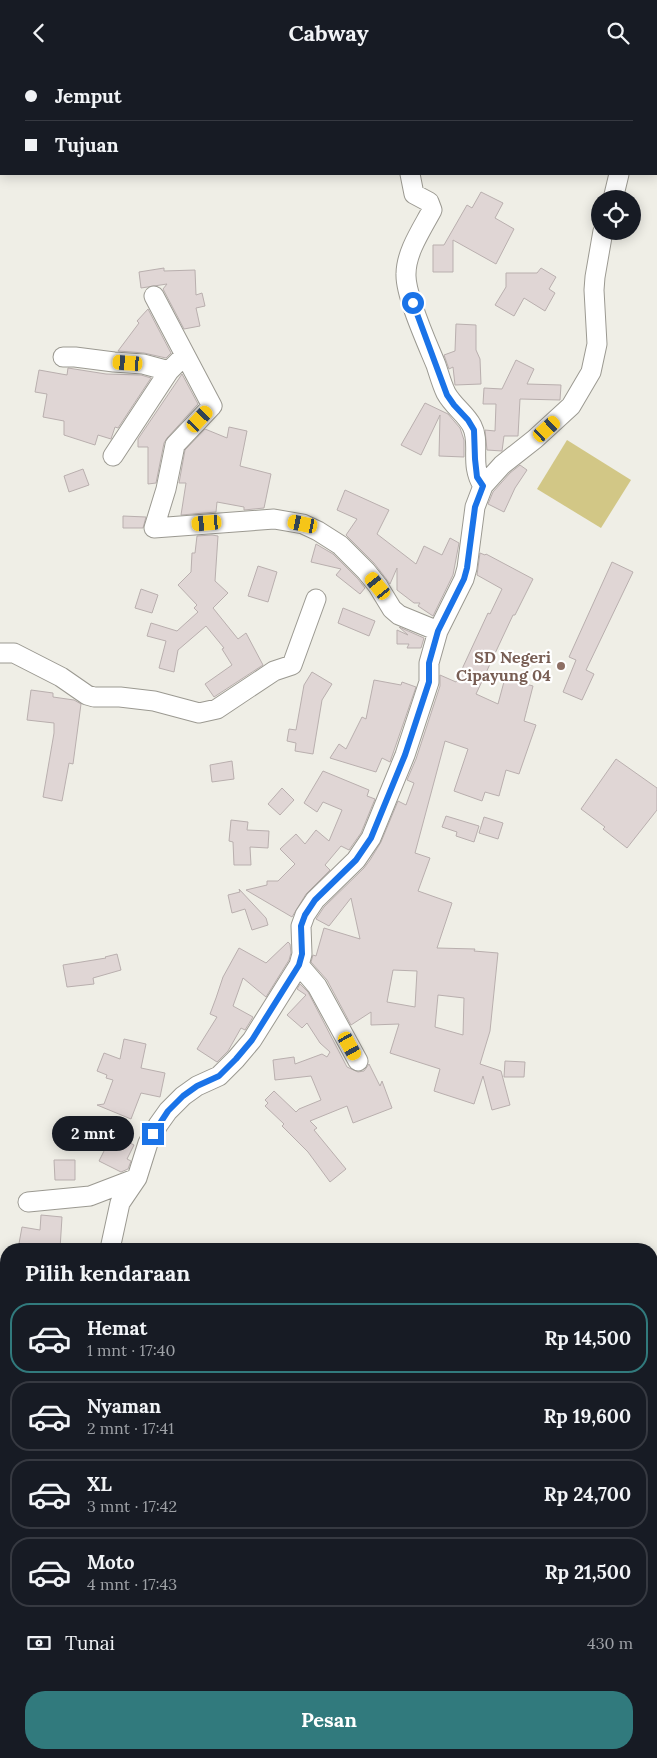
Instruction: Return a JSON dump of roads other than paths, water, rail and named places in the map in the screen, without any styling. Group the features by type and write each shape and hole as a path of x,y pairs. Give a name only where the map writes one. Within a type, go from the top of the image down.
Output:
{"street":[{"path":"410,175 414,194 429,202 432,210 408,261 406,281 444,388 454,405 468,420 474,430 477,477 483,486"},
{"path":"615,190 619,175"},
{"path":"111,1243 120,1203 137,1178 148,1143 168,1111 183,1096 197,1086 219,1076 252,1040 299,965 302,954 301,926 305,915 315,900 341,875 371,838 420,711 429,682 429,663 438,631 464,579 475,507 483,486 502,465 536,439 571,406 587,382 597,344 594,290 601,240"},
{"path":"154,296 212,406 175,445 166,489 154,528 274,519 303,524 340,545 366,571 392,609 399,615 438,631"},
{"path":"113,456 169,371 185,355"},
{"path":"63,357 143,364 169,371"},
{"path":"0,653 14,653 61,677 87,695 94,697 120,697 154,701 199,713 208,712 217,709 274,671 292,665 316,599"},
{"path":"299,965 317,986 358,1061"},
{"path":"28,1202 90,1196 137,1178"}],"place":[{"name":"SD Negeri Cipayung 04","path":"561,666"}]}
